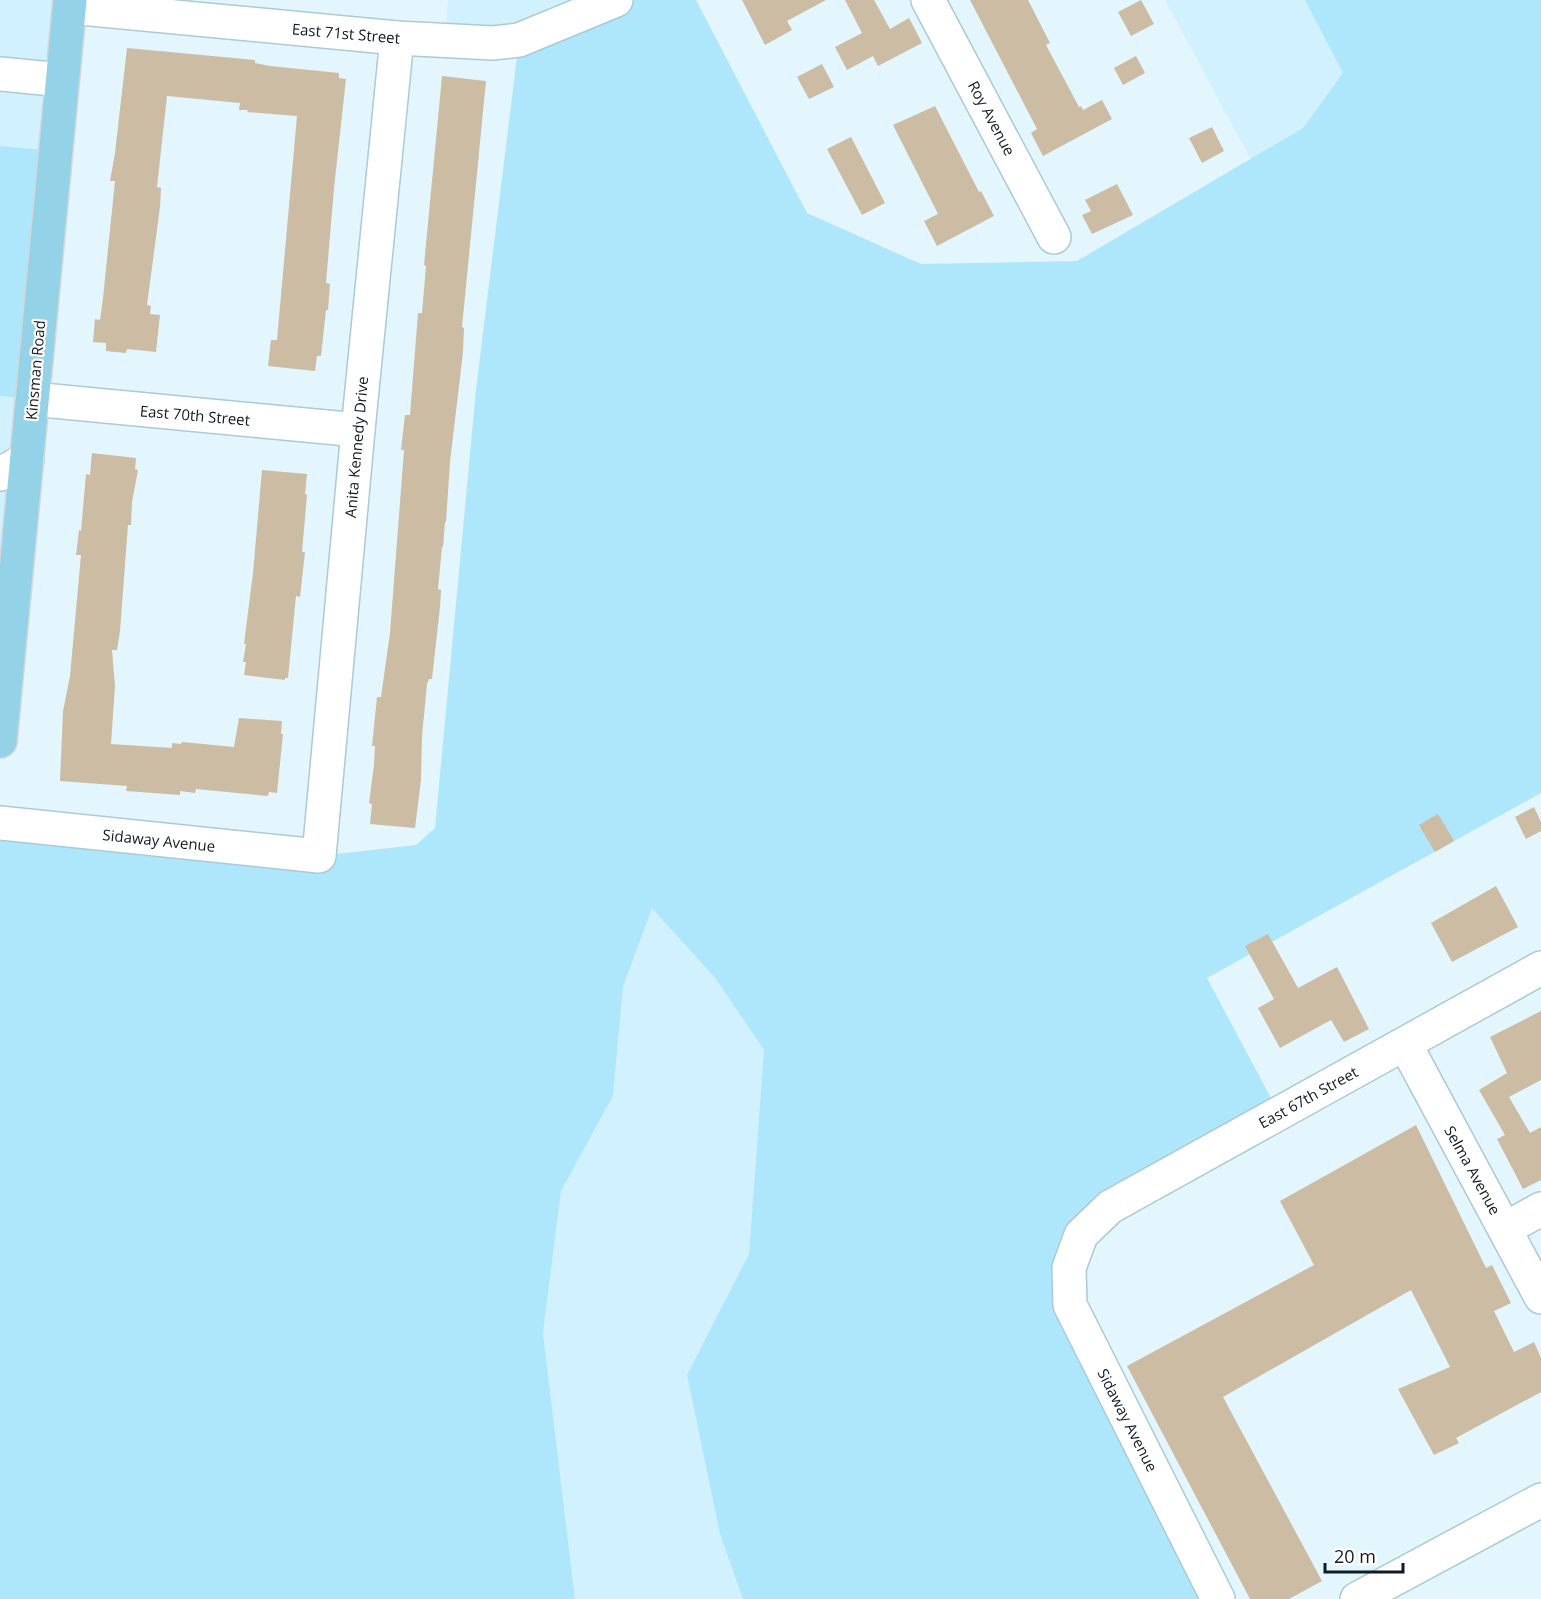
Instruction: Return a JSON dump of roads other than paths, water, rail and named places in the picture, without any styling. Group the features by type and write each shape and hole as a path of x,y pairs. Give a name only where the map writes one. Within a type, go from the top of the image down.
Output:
{"main road":[{"name":"Kinsman Road","path":"0,741 13,467 32,399 70,3"}],"street":[{"name":"East 71st Street","path":"70,3 397,39 493,43 519,40 616,0"},
{"name":"Roy Avenue","path":"928,0 1054,237"},
{"name":"Anita Kennedy Drive","path":"318,856 397,39"},
{"path":"0,74 63,80"},
{"name":"East 70th Street","path":"32,399 358,430"},
{"name":"Sidaway Avenue","path":"0,824 318,856"},
{"name":"East 67th Street","path":"1081,1235 1110,1207 1541,968"},
{"name":"Selma Avenue","path":"1405,1044 1541,1297"},
{"path":"1505,1228 1541,1209"},
{"name":"Sidaway Avenue","path":"1081,1235 1069,1268 1070,1305 1218,1599"},
{"path":"1357,1599 1541,1500"}]}
